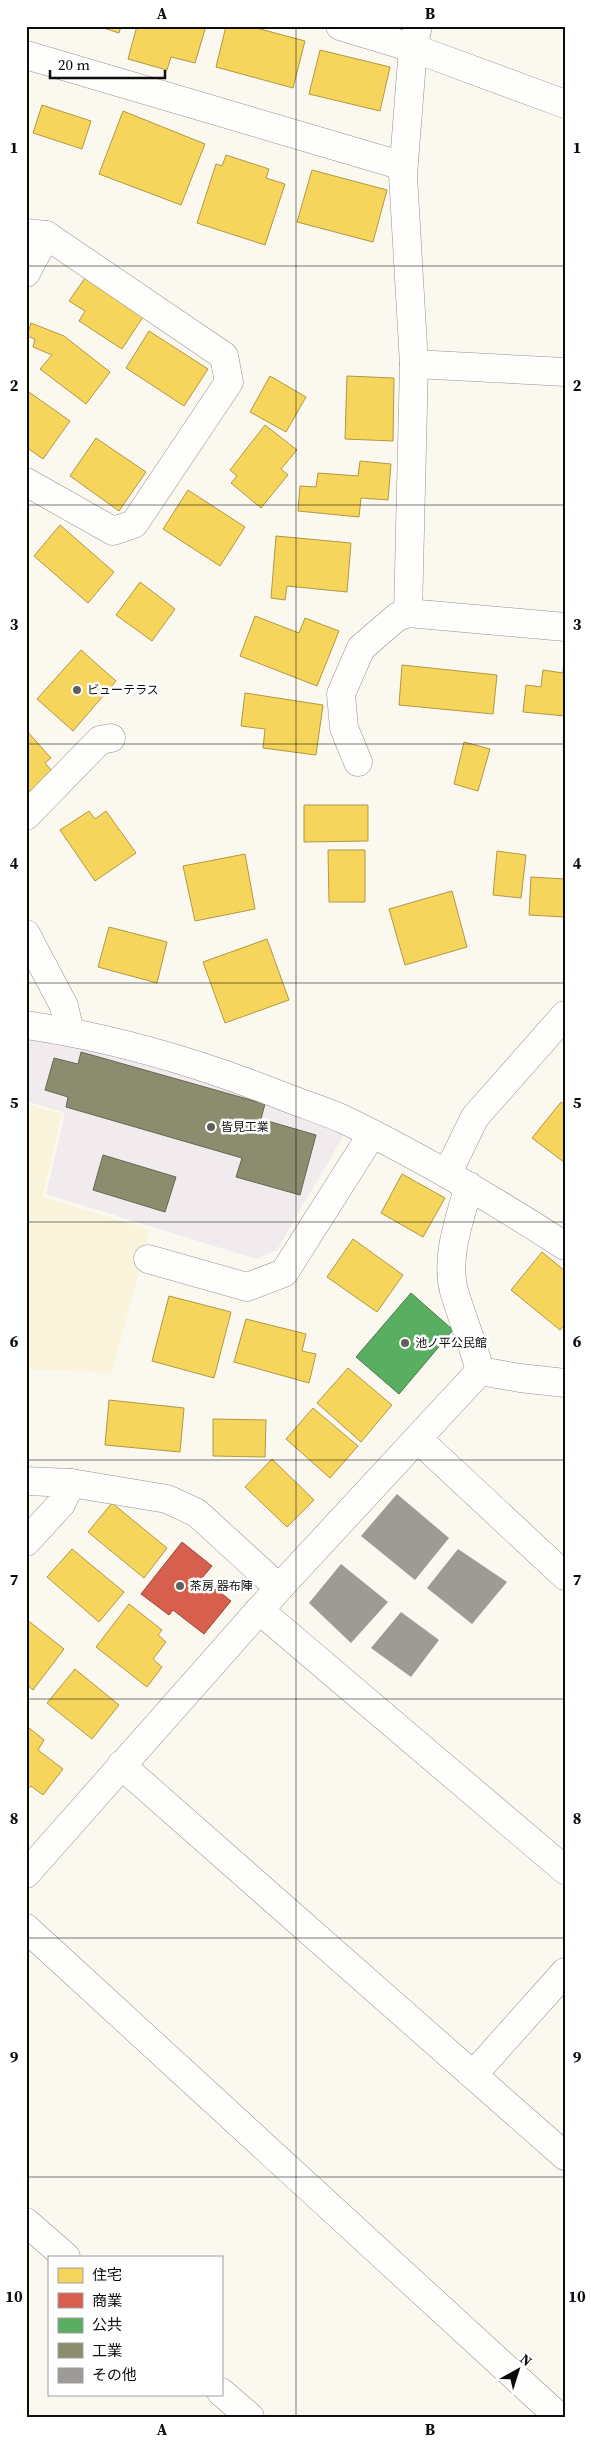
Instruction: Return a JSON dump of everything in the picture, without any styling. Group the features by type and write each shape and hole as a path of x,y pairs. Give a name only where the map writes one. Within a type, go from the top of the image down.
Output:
{"street":[{"path":"340,26 387,40 416,37 565,104"},
{"path":"408,612 414,364 403,166 416,37"},
{"path":"26,54 403,166"},
{"path":"26,273 36,234 224,356 229,382 134,524 112,531 26,482"},
{"path":"414,364 565,372"},
{"path":"358,762 344,728 341,694 361,648 397,617 408,612 565,627"},
{"path":"26,816 100,740 111,738"},
{"path":"26,934 64,1006 70,1032"},
{"path":"480,1371 472,1340 454,1290 452,1263 457,1227 458,1180 475,1117 565,1015"},
{"path":"26,1025 70,1032 148,1051 245,1081 343,1120 458,1180 565,1246"},
{"path":"148,1259 247,1287 284,1273 372,1134"},
{"path":"480,1371 565,1383"},
{"path":"26,1874 259,1610 480,1371"},
{"path":"418,1439 565,1576"},
{"path":"26,1481 71,1483 167,1499 197,1513 279,1588"},
{"path":"26,1542 61,1504 71,1483"},
{"path":"259,1610 565,1870"},
{"path":"122,1765 565,2156"},
{"path":"26,1928 559,2417"},
{"path":"473,2075 565,1972"},
{"path":"26,2222 65,2256"},
{"path":"222,2393 250,2417"}],"shaded area":[{"path":"26,1040 83,1047 268,1101 345,1133 277,1250 256,1259 46,1194 65,1113 26,1101"},
{"path":"26,1104 62,1114 43,1197 150,1230 112,1373 26,1369"}],"building: 住宅":[{"path":"97,26 121,26 119,33"},
{"path":"137,26 206,26 195,63 171,57 167,70 128,59"},
{"path":"226,26 249,26 305,41 293,88 216,67"},
{"path":"320,50 390,67 380,111 309,94"},
{"path":"42,105 91,121 82,149 33,133"},
{"path":"123,111 205,144 181,205 99,174"},
{"path":"226,155 269,169 266,178 285,184 265,245 197,223 216,164 222,166"},
{"path":"312,170 387,190 373,242 297,222"},
{"path":"85,278 143,317 122,349 79,321 85,311 69,301"},
{"path":"31,323 64,336 110,372 86,404 40,369 52,355 33,347 35,339 27,336"},
{"path":"149,331 208,369 184,406 126,368"},
{"path":"270,376 306,397 286,432 250,412"},
{"path":"347,376 394,378 393,441 345,439"},
{"path":"26,390 70,421 43,459 26,447"},
{"path":"265,425 297,450 281,469 288,475 261,508 231,483 237,476 230,470"},
{"path":"96,438 146,472 119,511 70,476"},
{"path":"360,461 391,464 388,500 361,498 359,517 298,511 300,486 316,487 318,473 358,476"},
{"path":"188,490 245,527 220,566 163,529"},
{"path":"60,525 114,572 88,603 34,556"},
{"path":"276,536 351,543 347,592 287,586 285,600 271,598"},
{"path":"140,582 175,609 152,641 116,615"},
{"path":"255,616 299,633 305,618 339,631 317,686 240,656"},
{"name":"ビューテラス","path":"81,650 116,681 73,731 37,699"},
{"path":"564,658 565,716 523,712 526,685 541,687 543,670 563,673"},
{"path":"402,665 497,675 493,714 399,705"},
{"path":"245,693 323,705 316,755 263,748 265,729 241,726"},
{"path":"26,730 51,758 45,763 53,772 26,795"},
{"path":"464,742 490,749 478,791 454,784"},
{"path":"304,805 368,805 368,841 304,842"},
{"path":"89,811 95,819 106,811 136,853 95,881 60,830"},
{"path":"328,850 365,850 365,902 329,902"},
{"path":"497,851 526,855 521,898 493,895"},
{"path":"245,854 255,909 195,921 183,866"},
{"path":"531,877 565,879 565,917 529,915"},
{"path":"452,891 467,947 405,965 389,909"},
{"path":"109,927 167,942 157,983 98,967"},
{"path":"267,939 289,1000 225,1023 203,962"},
{"path":"561,1102 565,1105 565,1163 532,1138"},
{"path":"402,1174 445,1198 423,1237 381,1213"},
{"path":"353,1239 403,1275 377,1312 327,1277"},
{"path":"542,1252 565,1271 565,1325 560,1330 511,1290"},
{"path":"169,1296 231,1312 214,1378 152,1361"},
{"path":"246,1319 306,1334 302,1351 316,1354 309,1383 234,1362"},
{"path":"348,1368 392,1405 361,1442 317,1403"},
{"path":"109,1400 184,1408 180,1452 105,1445"},
{"path":"313,1408 358,1446 330,1478 286,1439"},
{"path":"213,1419 266,1420 265,1457 213,1456"},
{"path":"272,1459 314,1500 287,1527 245,1487"},
{"path":"112,1503 167,1548 144,1578 88,1532"},
{"path":"72,1549 124,1592 99,1622 47,1577"},
{"path":"129,1604 162,1630 158,1635 166,1642 153,1659 162,1667 147,1687 96,1647"},
{"path":"26,1619 64,1649 33,1690 26,1684"},
{"path":"75,1669 119,1705 92,1739 47,1703"},
{"path":"28,1727 44,1740 38,1750 63,1769 43,1795 31,1786 26,1791"}],"building: 商業":[{"name":"茶房 器布陣","path":"182,1542 212,1566 202,1578 231,1601 204,1634 173,1610 169,1615 141,1594"}],"building: 公共":[{"name":"池ノ平公民館","path":"411,1293 453,1330 399,1394 356,1357"}],"building: 工業":[{"name":"皆見工業","path":"81,1052 265,1104 261,1119 316,1135 300,1195 236,1177 242,1158 66,1107 68,1097 45,1090 54,1058 78,1064"},
{"path":"103,1155 176,1177 165,1212 93,1190"}],"building: その他":[{"path":"397,1494 449,1538 415,1580 361,1536"},
{"path":"458,1549 507,1582 472,1624 427,1588"},
{"path":"341,1564 388,1602 351,1643 309,1603"},
{"path":"401,1612 439,1640 411,1677 371,1648"}],"place":[{"name":"ビューテラス","path":"77,690"},
{"name":"皆見工業","path":"211,1127"},
{"name":"池ノ平公民館","path":"405,1343"},
{"name":"茶房 器布陣","path":"180,1586"}]}
